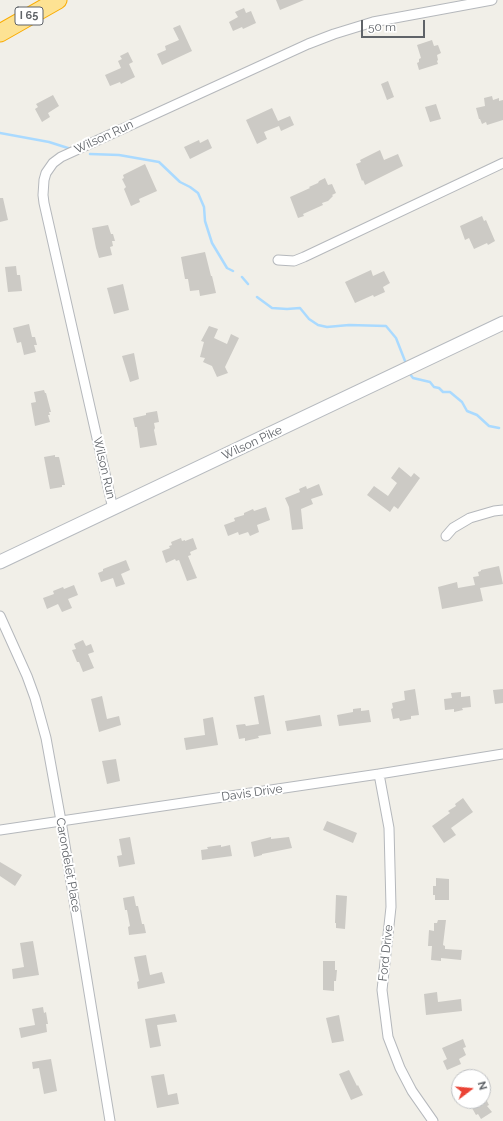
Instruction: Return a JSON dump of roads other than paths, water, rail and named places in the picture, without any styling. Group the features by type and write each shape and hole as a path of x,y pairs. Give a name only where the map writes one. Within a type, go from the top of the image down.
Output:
{"highway":[{"name":"I 65","path":"0,33 58,0"}],"main road":[{"name":"Wilson Pike","path":"0,562 503,323"}],"street":[{"name":"Wilson Run","path":"113,508 43,195 44,180 49,168 56,160 75,150 308,44 334,34 373,22 492,0"},
{"path":"278,260 290,261 304,257 503,163"},
{"path":"446,536 453,528 470,518 503,510"},
{"name":"Carondelet Place","path":"0,616 27,676 46,738 110,1121"},
{"name":"Davis Drive","path":"0,830 379,774 503,754"},
{"name":"Ford Drive","path":"379,774 389,828 391,907 382,990 388,1037 400,1068 412,1091 433,1121"}],"waterway":[{"path":"0,133 49,142 71,149"},
{"path":"90,154 119,155 159,162 180,182 198,193 204,207 205,221 212,243 227,268 233,271"},
{"path":"242,277 248,284"},
{"path":"257,297 272,308 300,308 309,319 318,325 327,327 349,325 386,326 396,338 405,361"},
{"path":"410,374 413,378 430,382 434,387 439,388 443,392 450,392 462,402 467,411 477,415 489,426 499,428"}]}
